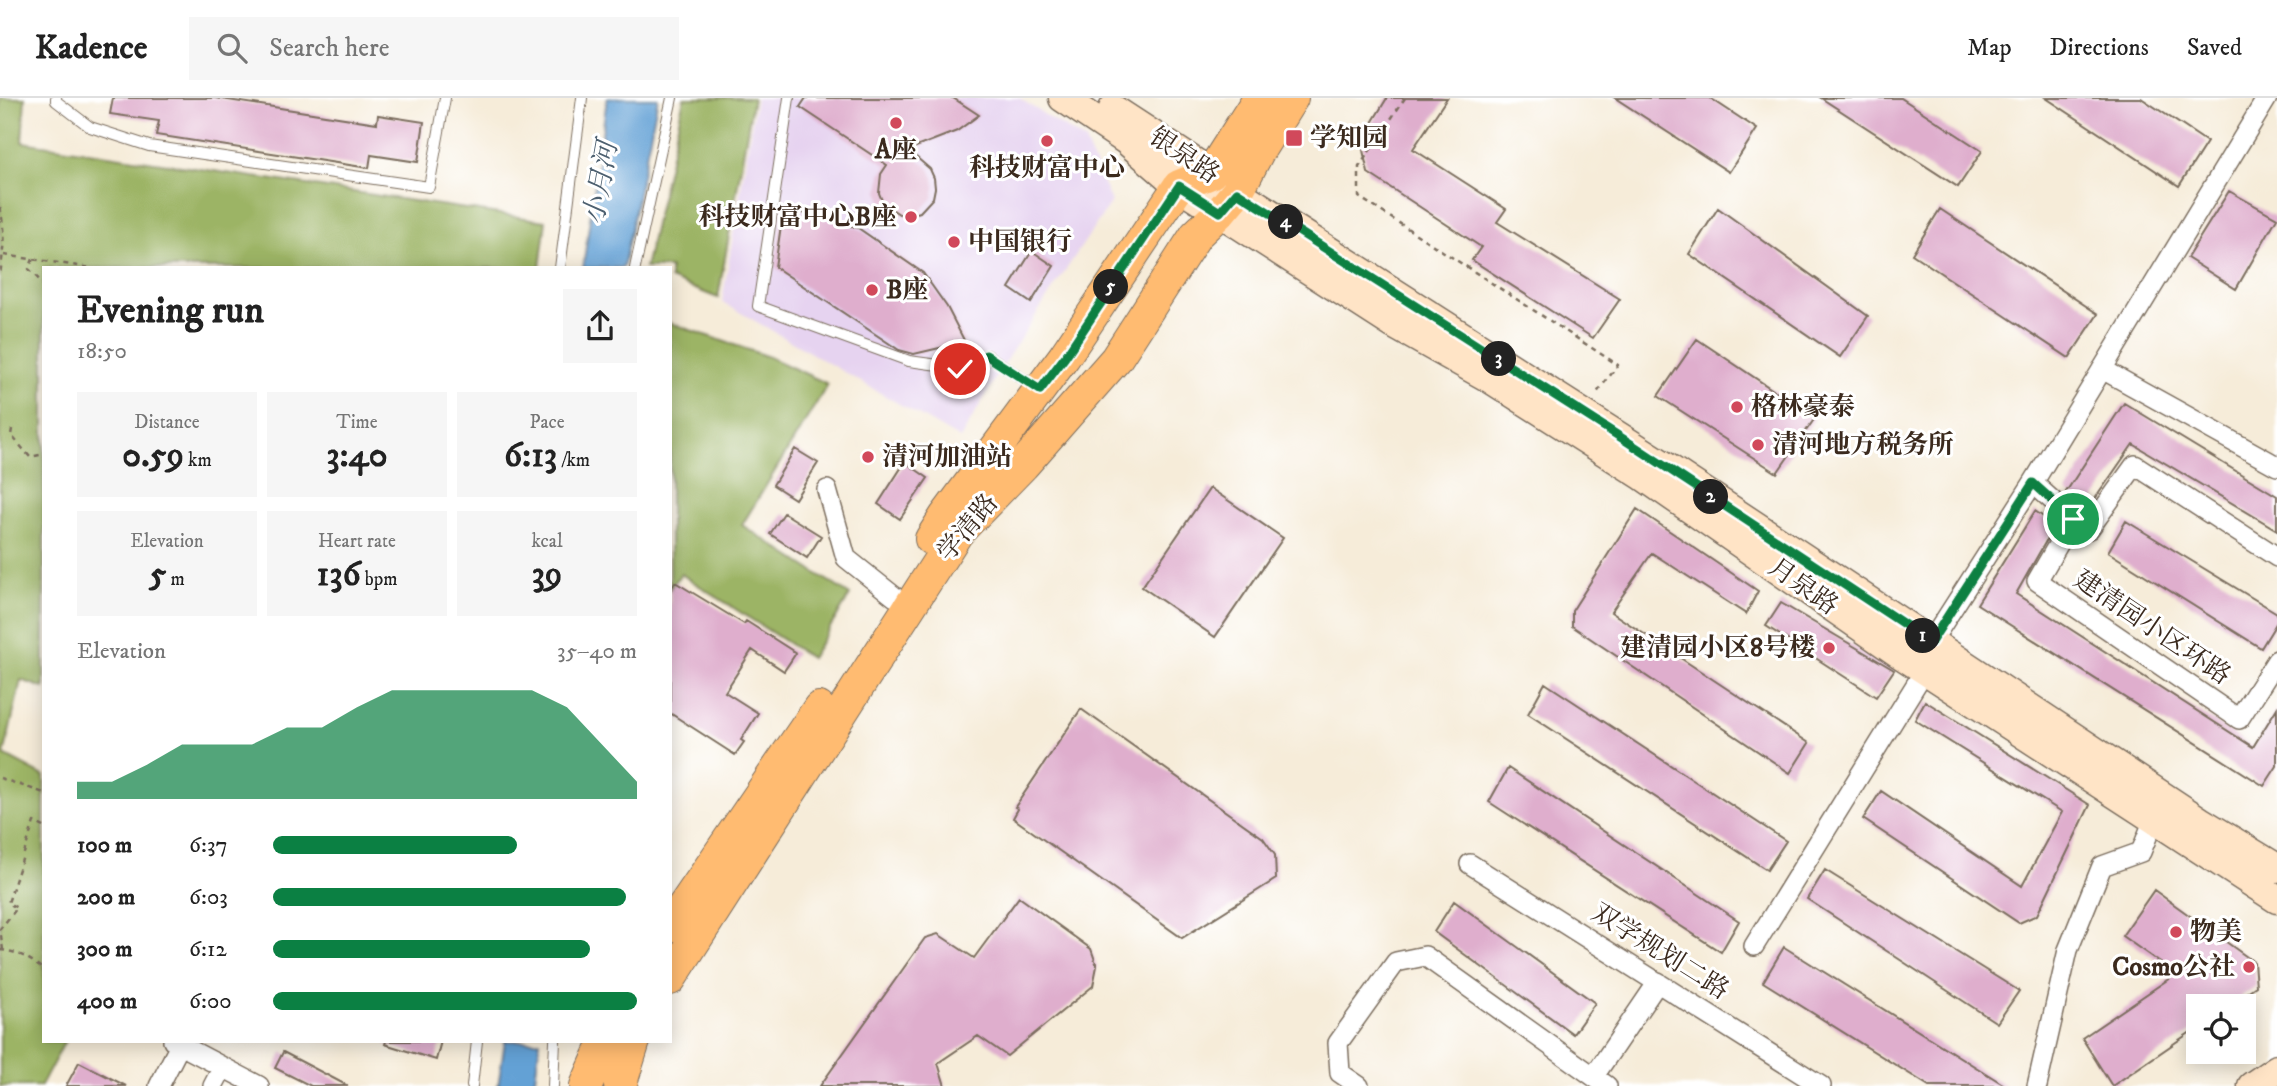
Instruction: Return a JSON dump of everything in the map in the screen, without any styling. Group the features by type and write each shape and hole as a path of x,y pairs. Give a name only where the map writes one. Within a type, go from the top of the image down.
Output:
{"main road":[{"name":"银泉路","path":"1063,98 1127,141 1179,186 1228,202"},
{"name":"银泉路","path":"1096,98 1211,173 1228,202"},
{"path":"1179,186 1211,173 1259,98"},
{"name":"学清路","path":"672,976 957,533 1023,465 1116,359 1196,234 1228,202 1292,98"},
{"name":"学清路","path":"672,923 895,597 945,517 1065,357 1179,186"},
{"name":"月泉路","path":"1228,202 1582,412 2200,821 2277,867"},
{"name":"月泉路","path":"1228,202 1393,324 1489,378 1643,475 1925,670 2277,899"},
{"path":"586,1086 605,1043"},
{"path":"620,1086 633,1043"},
{"path":"2252,1086 2277,1069"}],"street":[{"path":"1931,642 2033,483 2267,98"},
{"path":"2102,369 2277,467"},
{"name":"建清园小区环路","path":"2277,557 2135,465 2089,529 2073,519 2037,581 2239,719 2277,660"},
{"path":"2033,483 2073,519"},
{"path":"827,490 846,558 895,597"},
{"path":"1754,946 1925,670"},
{"path":"2037,1086 2068,950 2102,866 2141,852 2154,820"},
{"name":"双学规划二路","path":"1470,864 1821,1086"},
{"path":"1359,1086 1340,1073 1338,1043 1396,962 1425,956 1600,1081 1658,982"},
{"path":"159,1086 177,1043 259,1086"},
{"path":"213,1086 223,1067"}],"lane":[{"path":"56,98 56,101 90,127 149,146 429,187 445,98"},
{"path":"560,266 582,98"},
{"path":"635,266 672,98"},
{"path":"789,98 758,306 909,361 960,369 986,355 1040,390"},
{"path":"472,1086 477,1043"},
{"path":"553,1086 555,1043"}],"path":[{"path":"1405,98 1359,167 1359,197 1618,365 1582,412"},
{"path":"0,207 4,225 4,254 0,274"},
{"path":"4,254 79,266"},
{"path":"33,259 29,269 42,283"},
{"path":"12,429 11,435 30,457 42,454"},
{"path":"0,778 42,792"},
{"path":"42,826 34,822 8,903 17,908 0,929 1,950 33,961 42,969"}],"shaded area":[{"name":"科技财富中心","path":"756,98 1019,98 1085,141 1111,202 1008,357 960,439 722,302"}],"green space":[{"path":"0,98 25,98 22,142 546,221 540,266 42,266 42,687 21,680 4,755 42,775 42,1043 64,1043 41,1086 0,1086"},
{"path":"684,98 753,98 718,298 672,280 672,266 645,266"},
{"path":"672,324 769,357 828,384 742,525 850,595 811,658 681,574 672,586"}],"water":[{"name":"小月河","path":"607,98 658,98 623,266 583,266"},
{"path":"505,1043 540,1043 534,1086 498,1086"}],"building":[{"path":"113,98 215,98 377,123 378,115 424,122 418,162 371,155 369,168 156,135 159,121 110,114"},
{"name":"A座","path":"806,98 953,98 979,115 957,131 908,150 930,169 935,188 933,198 920,212 899,214 883,203 879,193 881,174 887,165 800,107"},
{"path":"1387,98 1447,98 1413,149 1506,209 1497,222 1620,299 1593,338 1472,260 1481,247 1368,173 1361,141"},
{"path":"1615,98 1710,98 1757,129 1729,172"},
{"path":"1821,98 1901,98 1982,151 1958,187"},
{"path":"2046,98 2141,98 2207,142 2179,186"},
{"path":"2229,191 2277,218 2236,289 2187,258"},
{"path":"1718,208 1868,316 1840,357 1689,254"},
{"path":"1940,209 2098,314 2069,358 1912,254"},
{"name":"B座","path":"783,211 810,214 858,228 923,273 947,307 965,342 914,354 899,350 775,267"},
{"path":"1032,251 1054,266 1031,303 1009,288"},
{"name":"格林豪泰","path":"1697,339 1815,418 1777,473 1658,396"},
{"path":"2124,403 2277,496 2277,530 2133,444 2090,506 2066,492"},
{"path":"795,449 818,463 795,499 773,485"},
{"path":"905,462 928,478 900,519 878,504"},
{"path":"1210,488 1283,538 1215,637 1142,587"},
{"path":"1637,509 1758,591 1746,614 1652,553 1611,612 1809,743 1790,773 1572,626 1572,611"},
{"path":"2035,511 2055,525 2016,594 2253,747 2277,708 2277,766 2264,786 1977,604"},
{"path":"784,513 821,536 807,558 770,534"},
{"path":"2126,521 2277,613 2277,622 2261,648 2108,552"},
{"path":"675,582 744,624 746,621 796,653 784,671 752,650 725,692 758,713 735,755 672,714 672,587"},
{"name":"建清园小区8号楼","path":"1781,603 1894,670 1876,697 1766,626"},
{"path":"1545,683 1786,841 1767,870 1528,714"},
{"path":"1925,701 2090,805 2037,915 2019,923 1863,819 1881,791 2022,886 2062,812 1915,720"},
{"path":"1081,709 1263,838 1275,855 1276,879 1182,938 1013,818 1018,809 1015,807"},
{"path":"1508,768 1739,921 1721,952 1489,802"},
{"path":"1825,870 2019,991 1997,1023 1807,899"},
{"path":"2154,890 2254,962 2256,986 2244,994 2186,994 2186,1035 2112,1086 2082,1038 2176,974 2122,936"},
{"path":"1019,897 1091,949 1097,966 1093,986 1007,1056 978,1036 938,1063 945,1086 820,1086 925,938 938,934 974,958"},
{"path":"1454,901 1595,1003 1573,1034 1434,932"},
{"path":"1784,947 2006,1086 1929,1086 1763,982"},
{"path":"385,1043 440,1043 436,1060"},
{"path":"283,1052 348,1086 311,1086 275,1068"},
{"path":"79,1062 126,1086 66,1086"}],"place":[{"name":"A座","path":"896,123"},
{"name":"学知园","path":"1294,138"},
{"name":"科技财富中心","path":"1047,141"},
{"name":"科技财富中心B座","path":"911,217"},
{"name":"中国银行","path":"954,242"},
{"name":"B座","path":"872,290"},
{"name":"格林豪泰","path":"1737,407"},
{"name":"清河地方税务所","path":"1758,445"},
{"name":"清河加油站","path":"868,457"},
{"name":"建清园小区8号楼","path":"1829,648"},
{"name":"物美","path":"2176,932"},
{"name":"Cosmo公社","path":"2249,967"}],"route":[{"path":"960,369 986,355 1040,390 1179,186 1220,212 1237,192 1628,442 1931,642 2033,483 2073,519"}]}
